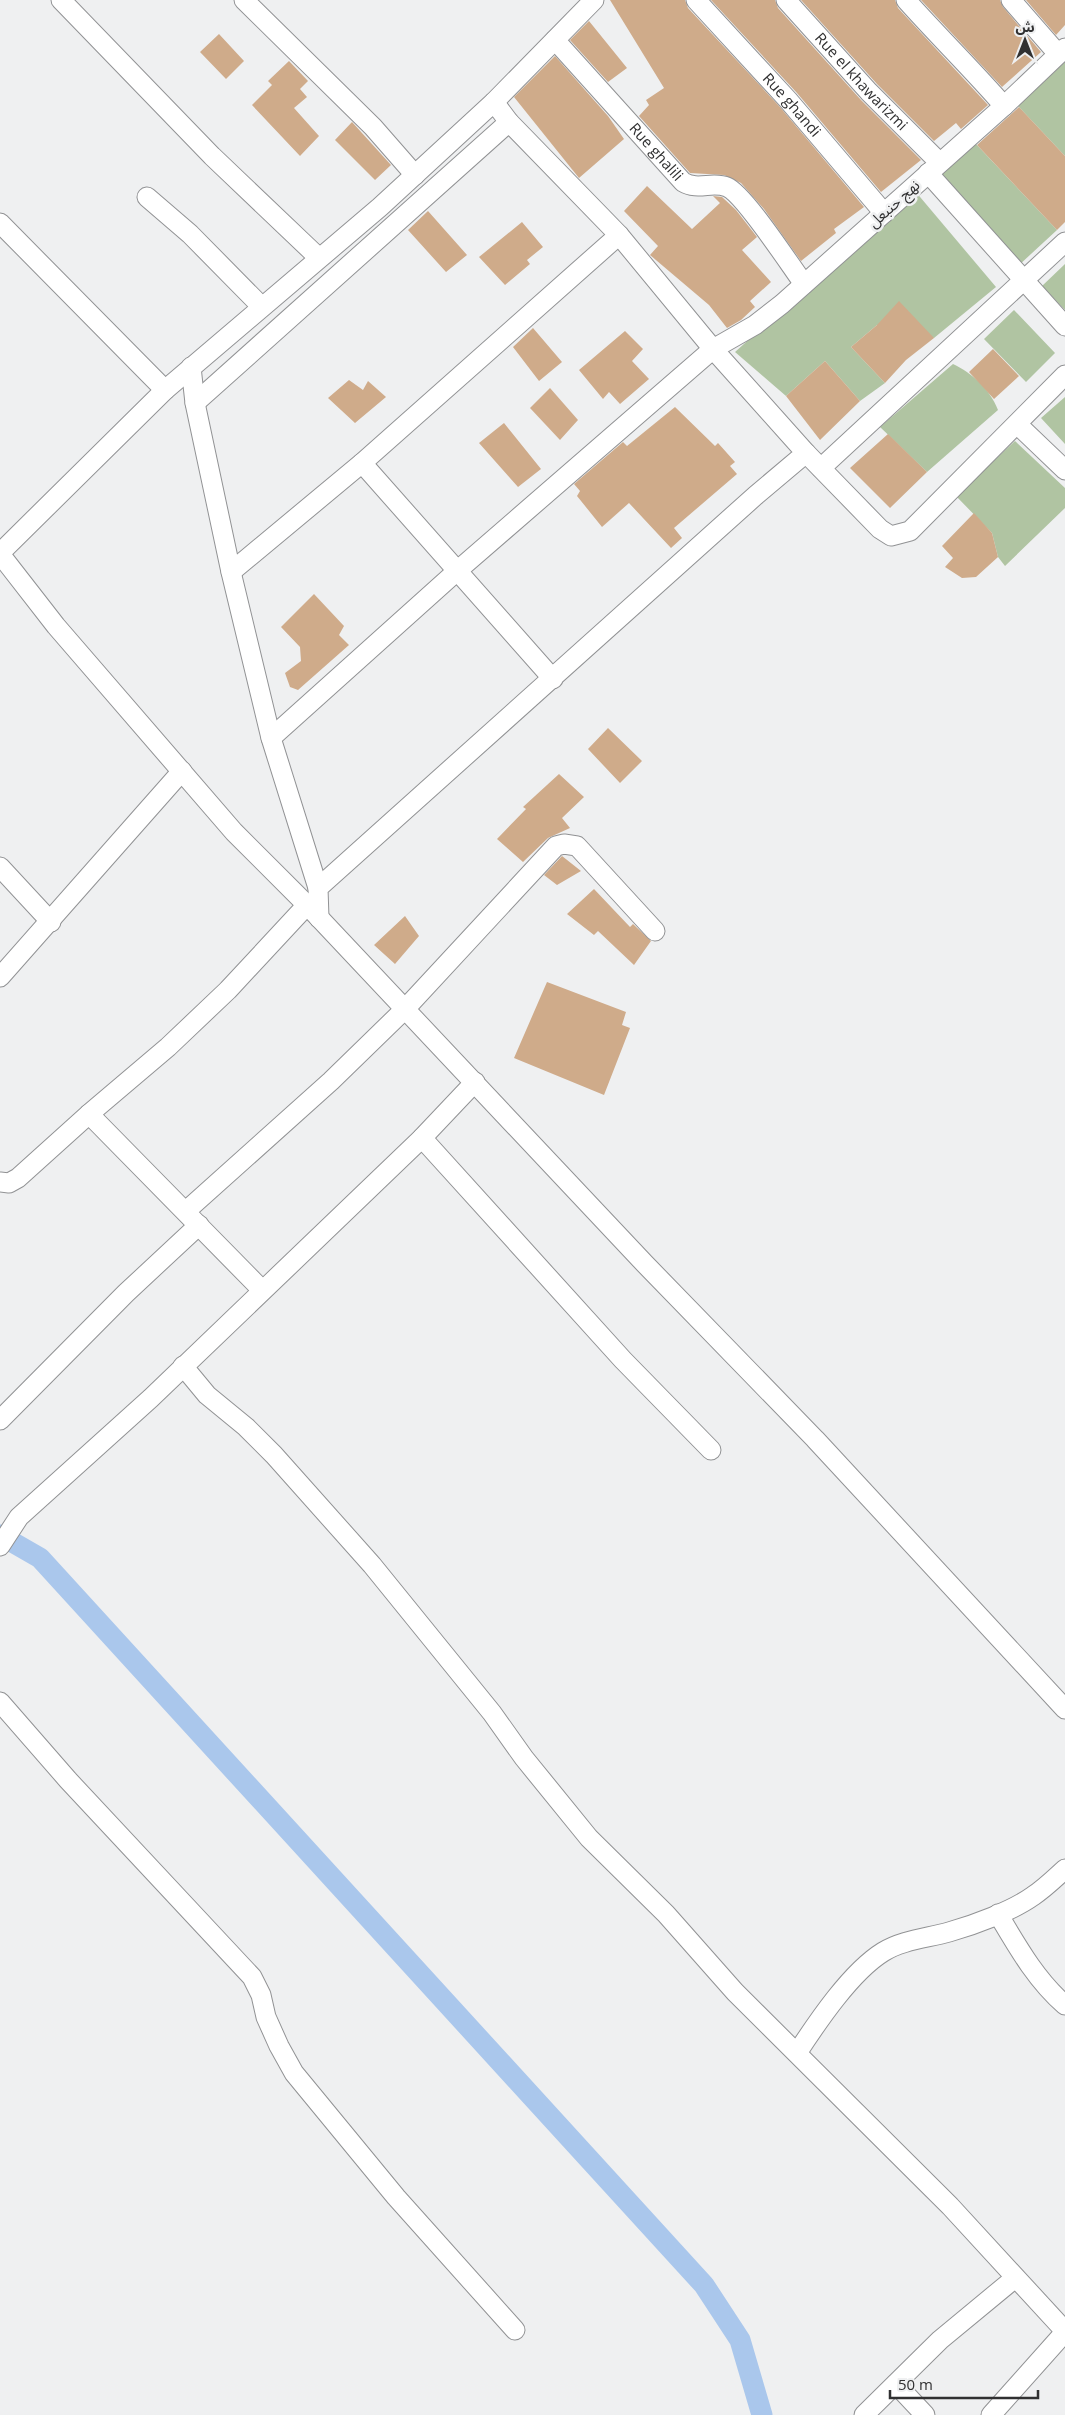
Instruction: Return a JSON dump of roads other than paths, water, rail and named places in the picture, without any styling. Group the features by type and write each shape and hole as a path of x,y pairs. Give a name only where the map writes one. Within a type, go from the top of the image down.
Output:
{"street":[{"path":"61,0 212,156 318,257"},
{"path":"244,0 373,127 415,175"},
{"path":"594,0 494,102 415,175 165,390 0,554 56,626 234,832 475,1082 645,1264 815,1439 1065,1708"},
{"name":"Rue ghandi","path":"696,0 788,100 884,213"},
{"name":"Rue el khawarizmi","path":"786,0 869,92 934,168 1023,279 1065,326"},
{"path":"906,0 939,37 958,54 1004,106"},
{"path":"1011,0 1062,51"},
{"name":"Rue ghalili","path":"554,40 683,182 697,187 720,184 737,193 804,284"},
{"name":"نهج حنبعل","path":"271,738 457,571 714,349 755,325 804,284 1004,106 1062,51"},
{"path":"494,102 509,122 619,235 714,349 806,453 880,529 891,536 901,535 910,531 1065,375"},
{"path":"195,403 509,122"},
{"path":"147,197 190,234 261,306"},
{"path":"0,223 165,390"},
{"path":"231,572 362,463 619,235"},
{"path":"821,468 1065,242"},
{"path":"0,1182 10,1183 18,1178 168,1047 313,912 318,888 271,738 231,572 195,403 191,367"},
{"path":"1017,424 1065,470"},
{"path":"318,888 755,496 806,453"},
{"path":"362,463 553,679"},
{"path":"0,977 51,922 182,771"},
{"path":"186,1211 331,1081 405,1009 517,887 560,844 577,846 655,931"},
{"path":"0,867 51,922"},
{"path":"0,1546 20,1517 184,1366 422,1138 475,1082"},
{"path":"90,1114 262,1290"},
{"path":"422,1138 623,1360 711,1450"},
{"path":"0,1420 126,1293 199,1225"},
{"path":"184,1366 207,1395 246,1427 274,1455 372,1565 492,1713 524,1758 589,1838 666,1914 735,1992 869,2128 950,2206 1014,2278 1065,2331 991,2415"},
{"path":"0,1702 68,1780 252,1977 261,1995 266,2017 278,2046 294,2073 396,2198 515,2330"},
{"path":"797,2053 819,2019 841,1993 865,1967 884,1952 951,1932 998,1914 1032,1897 1065,1869"},
{"path":"998,1914 1022,1955 1052,1994 1065,2005"},
{"path":"864,2415 940,2340 1014,2278"},
{"path":"896,2384 924,2415"}],"waterway":[{"path":"0,1535 40,1558 704,2285 740,2340 762,2415"}]}
